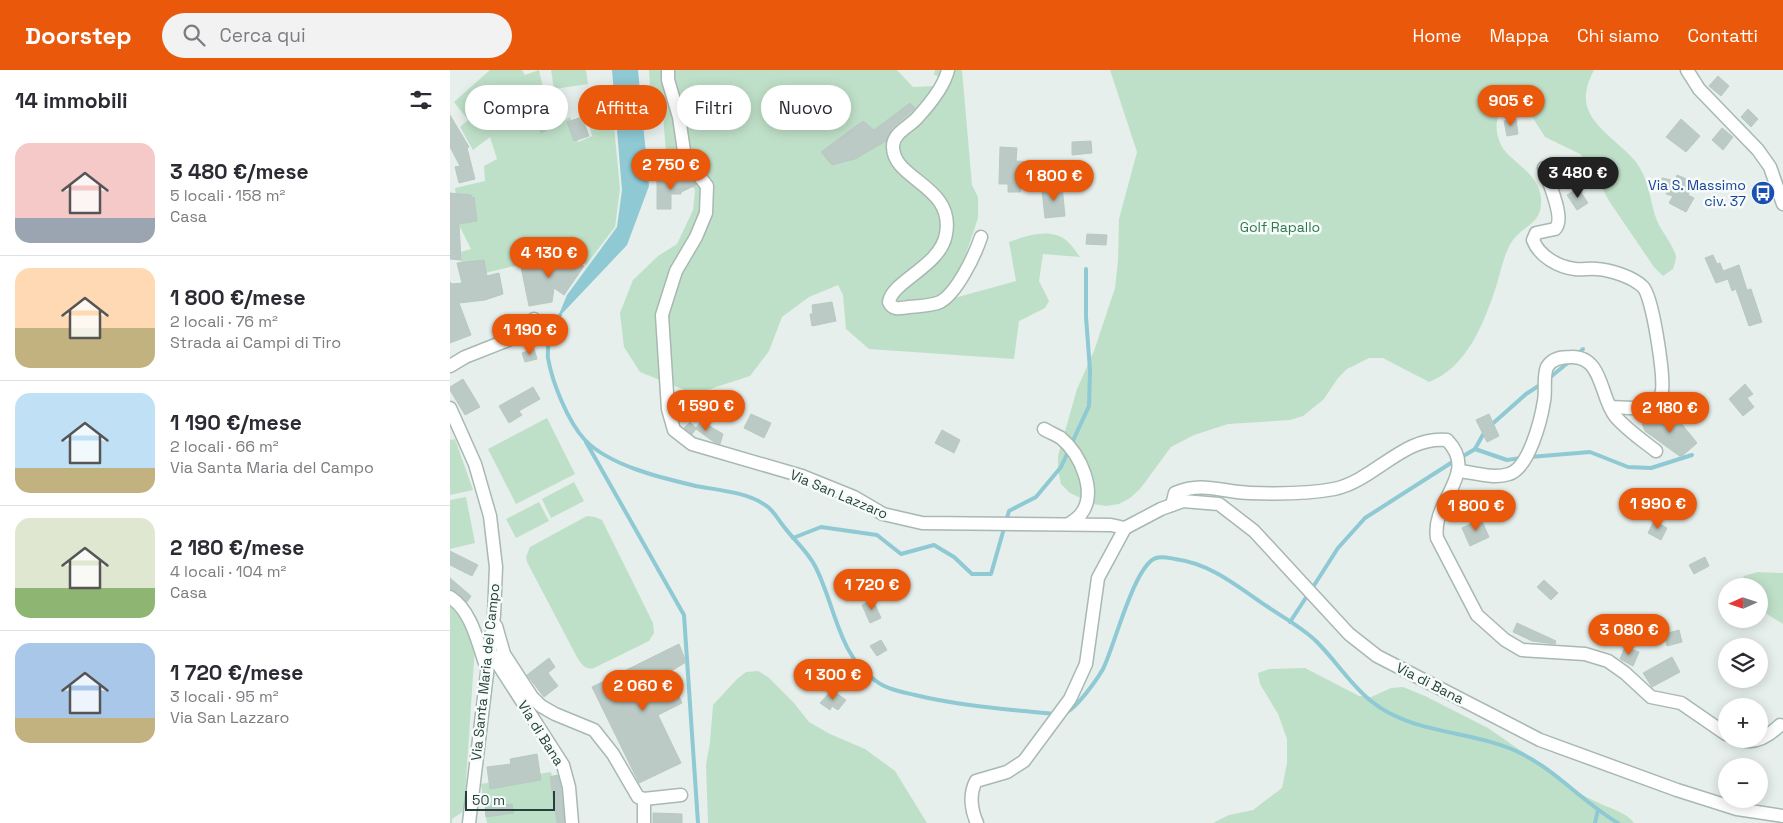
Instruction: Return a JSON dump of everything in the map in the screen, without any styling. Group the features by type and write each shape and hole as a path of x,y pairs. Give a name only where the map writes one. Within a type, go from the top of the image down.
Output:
{"street":[{"name":"Via San Lazzaro","path":"668,70 668,80 679,117 685,158 707,186 706,213 696,237 676,271 662,315 668,409 674,430 692,444 802,476 854,497 883,514 922,523 1111,525 1125,528"},
{"path":"948,70 937,92 918,118 899,134 893,145 893,154 899,165 922,182 939,202 948,219 946,235 942,249 918,273 892,294 889,302 891,306 903,308 940,302 961,279 975,255 981,237"},
{"path":"1686,70 1699,89 1758,150 1770,167 1783,204"},
{"path":"1544,168 1556,203 1559,222 1555,229 1539,230 1533,240 1534,244 1548,259 1566,268 1578,270 1598,269 1631,279 1646,290 1651,306 1661,373 1662,390 1660,398 1656,403 1649,406 1610,407"},
{"path":"450,366 465,357 513,338 534,319"},
{"path":"1460,471 1486,475 1505,475 1522,466 1534,438 1544,401 1547,368 1559,358 1584,358 1600,376 1614,415 1656,451"},
{"name":"Via Santa Maria del Campo","path":"451,412 475,464 490,516 496,567 494,615 469,823"},
{"path":"1044,429 1061,439 1079,461 1088,483 1088,498 1081,514 1069,524"},
{"path":"1172,505 1175,493 1191,487 1201,486 1249,493 1306,492 1346,486 1413,446 1438,439 1447,440 1454,447 1459,458 1460,471 1444,500 1435,527 1441,548 1478,615 1505,640 1522,650 1585,654 1608,662 1625,672 1651,697 1681,704 1718,729"},
{"name":"Via di Bana","path":"1125,528 1161,509 1183,501 1219,504 1254,531 1349,634 1377,656 1532,736 1686,793 1737,809 1783,816"},
{"path":"977,823 973,813 971,790 976,781 1007,772 1024,761 1070,699 1086,664 1098,578 1125,528"},
{"path":"450,597 456,601 467,615 487,669"},
{"path":"494,615 497,635 504,654 532,697 541,706 594,730 613,754 638,798 681,795"},
{"name":"Via di Bana","path":"490,650 563,765 569,787 572,823"},
{"path":"1768,734 1780,725"},
{"path":"644,799 644,823"}],"green space":[{"path":"490,70 522,70 525,75 539,70 542,85 473,85"},
{"path":"551,70 586,70 588,84 568,87 568,85 553,85"},
{"path":"649,70 897,70 913,87 936,86 939,76 934,75 935,70 962,70 972,185 978,197 978,218 951,299 1016,281 1009,242 1031,235 1054,234 1067,241 1080,257 1043,254 1039,281 1049,301 1045,308 1019,321 1014,359 869,349 846,329 843,295 838,285 809,297 782,317 769,351 750,376 707,390 687,391 640,372 624,347 620,313 633,280 658,256 677,244 693,210 695,190 677,166 667,165 664,130 667,130 667,85 650,85"},
{"name":"Golf Rapallo","path":"1110,70 1594,70 1587,88 1586,100 1588,110 1594,120 1629,154 1641,170 1658,223 1675,253 1676,258 1673,269 1663,276 1654,267 1609,201 1590,165 1580,154 1545,137 1531,115 1521,106 1510,106 1504,109 1497,120 1499,140 1505,151 1536,183 1541,198 1541,207 1532,223 1510,245 1479,331 1463,356 1453,367 1429,382 1383,358 1369,358 1347,369 1338,378 1324,399 1303,416 1290,420 1228,424 1194,435 1171,447 1140,489 1130,498 1119,504 1106,506 1093,504 1070,493 1061,484 1058,456 1077,389 1094,351 1115,288 1119,219 1137,152"},
{"path":"465,92 465,116 454,102"},
{"path":"570,117 578,142 592,136 590,130 614,130 620,189 615,227 586,265 565,256 556,256 477,275 461,266 461,252 471,249 460,227 455,188 485,181 484,166 497,159 490,137 473,150 460,127 465,123 465,130 568,130 568,118"},
{"path":"547,418 575,474 516,504 488,449"},
{"path":"450,439 455,439 473,490 450,495"},
{"path":"574,482 584,501 551,518 542,499"},
{"path":"466,497 475,543 450,549 450,500"},
{"path":"539,502 549,521 516,538 506,519"},
{"path":"587,516 602,520 653,623 654,633 649,641 594,668 585,667 581,664 526,557 530,547"},
{"path":"1758,572 1783,573 1783,624 1768,615 1768,578 1743,578"},
{"path":"450,603 461,613 475,646 464,811 452,819 452,823 450,823"},
{"path":"1305,668 1359,696 1371,697 1391,688 1403,687 1425,696 1488,728 1576,791 1623,813 1634,823 1213,823 1229,815 1253,810 1282,788 1287,763 1287,739 1278,714 1260,684 1258,673 1269,669"},
{"path":"758,671 768,677 794,703 809,722 830,734 865,749 895,771 927,823 708,823 706,765 713,705 746,672"},
{"path":"551,772 552,776 559,775 567,823 487,823 481,784"}],"water":[{"path":"612,70 638,70 639,85 613,85"},
{"path":"617,130 644,130 649,186 627,245 557,319 567,295 617,227 622,190"}],"building":[{"path":"1718,76 1729,86 1721,96 1709,86"},
{"path":"910,103 915,108 892,128 886,141 855,159 832,165 821,152 863,121 874,130"},
{"path":"1748,109 1758,119 1751,127 1741,117"},
{"path":"450,115 469,147 467,148 475,179 459,183 455,167 460,166 450,147"},
{"path":"578,118 578,130 587,130 589,136 574,141 568,122"},
{"path":"1516,119 1518,134 1507,136 1504,121"},
{"path":"1681,119 1700,136 1686,152 1666,137"},
{"path":"1722,128 1733,137 1723,150 1712,140"},
{"path":"1091,141 1092,153 1072,155 1072,142"},
{"path":"1000,147 1017,148 1016,161 1039,162 1029,172 1030,186 1020,187 1021,192 1008,192 1008,184 999,184"},
{"path":"1677,175 1694,182 1688,195 1694,198 1686,212 1669,203 1673,196 1666,194 1668,190 1660,188 1662,178 1675,181"},
{"path":"657,180 692,180 696,185 681,192 681,194 671,194 671,209 657,209"},
{"path":"1062,186 1065,216 1045,218 1042,190"},
{"path":"1578,188 1588,203 1577,210 1567,195"},
{"path":"450,193 474,197 477,221 459,224 461,260 450,259"},
{"path":"1087,234 1107,235 1106,245 1086,244"},
{"path":"1713,255 1717,264 1720,263 1723,271 1739,265 1747,290 1751,289 1762,322 1749,326 1736,289 1732,291 1728,279 1716,283 1705,258"},
{"path":"555,257 564,258 584,266 564,295 554,288 552,302 529,306 521,267"},
{"path":"484,260 487,276 499,273 503,294 485,300 459,303 471,335 450,343 450,282 452,284 462,283 457,263"},
{"path":"832,302 836,321 812,326 810,314 813,314 812,305"},
{"path":"534,349 537,359 525,362 522,353"},
{"path":"463,379 480,407 465,415 450,390 450,387"},
{"path":"1745,384 1753,394 1747,398 1754,407 1743,416 1729,399"},
{"path":"533,387 540,399 519,411 522,415 509,423 499,406"},
{"path":"1666,413 1670,421 1676,417 1697,443 1681,457 1645,431 1642,424"},
{"path":"751,414 771,423 764,438 744,428"},
{"path":"1489,414 1499,436 1487,442 1476,420"},
{"path":"701,421 723,434 720,444 696,429 692,434 684,428 690,422 696,428"},
{"path":"942,430 960,440 954,453 935,443"},
{"path":"1481,519 1489,537 1470,546 1462,528"},
{"path":"1654,521 1667,528 1661,540 1648,533"},
{"path":"450,551 478,565 472,576 450,565"},
{"path":"1705,557 1709,566 1694,574 1689,565"},
{"path":"864,576 882,576 882,586 864,586"},
{"path":"450,578 471,596 467,602 450,589"},
{"path":"1544,580 1558,593 1551,600 1537,587"},
{"path":"873,600 881,618 870,623 862,605"},
{"path":"1517,623 1556,641 1555,644 1532,641 1513,632"},
{"path":"1679,630 1682,642 1667,646 1664,634"},
{"path":"881,640 887,650 877,656 870,646"},
{"path":"679,644 686,662 668,673 682,703 658,715 681,763 639,783 592,687"},
{"path":"1625,647 1639,652 1633,666 1620,659"},
{"path":"1672,657 1680,672 1652,687 1643,673"},
{"path":"549,658 555,667 548,673 558,686 544,697 527,675"},
{"path":"832,690 846,700 838,710 832,706 830,710 820,703"},
{"path":"537,754 541,780 490,789 487,767 511,764 510,759"},
{"path":"557,775 561,788 564,823 557,823 550,777"},
{"path":"512,804 514,813 486,817 485,808"},
{"path":"653,813 682,814 682,823 653,823"}],"waterway":[{"path":"1071,445 1089,406 1090,370 1086,317 1086,269"},
{"path":"560,315 550,324 548,358 562,401 573,423 585,440 608,457 637,470 696,486 741,494 768,507 812,561 822,581 845,644 863,670 876,681 894,690 932,699 984,707 1053,714"},
{"path":"1577,355 1583,349"},
{"path":"1548,379 1570,361"},
{"path":"1490,426 1526,394 1543,383"},
{"path":"1460,458 1475,449 1485,431"},
{"path":"586,442 684,615 698,823"},
{"path":"1475,449 1507,460 1521,458"},
{"path":"793,538 821,527 877,535 901,554 934,545 954,557 972,574 991,574 1009,511 1036,497 1061,467 1068,452"},
{"path":"1530,457 1590,452 1628,467 1651,468 1692,455"},
{"path":"1313,587 1338,548 1365,518 1454,461"},
{"path":"1067,712 1081,699 1103,669 1132,591 1148,564 1161,557 1188,562 1224,577 1306,632 1324,649 1363,694 1387,712 1422,726 1480,739 1516,751 1543,766 1618,823"},
{"path":"1290,622 1307,596"},
{"path":"1595,823 1598,810"}],"place":[{"name":"Via S. Massimo civ. 37","path":"1763,193"}]}
